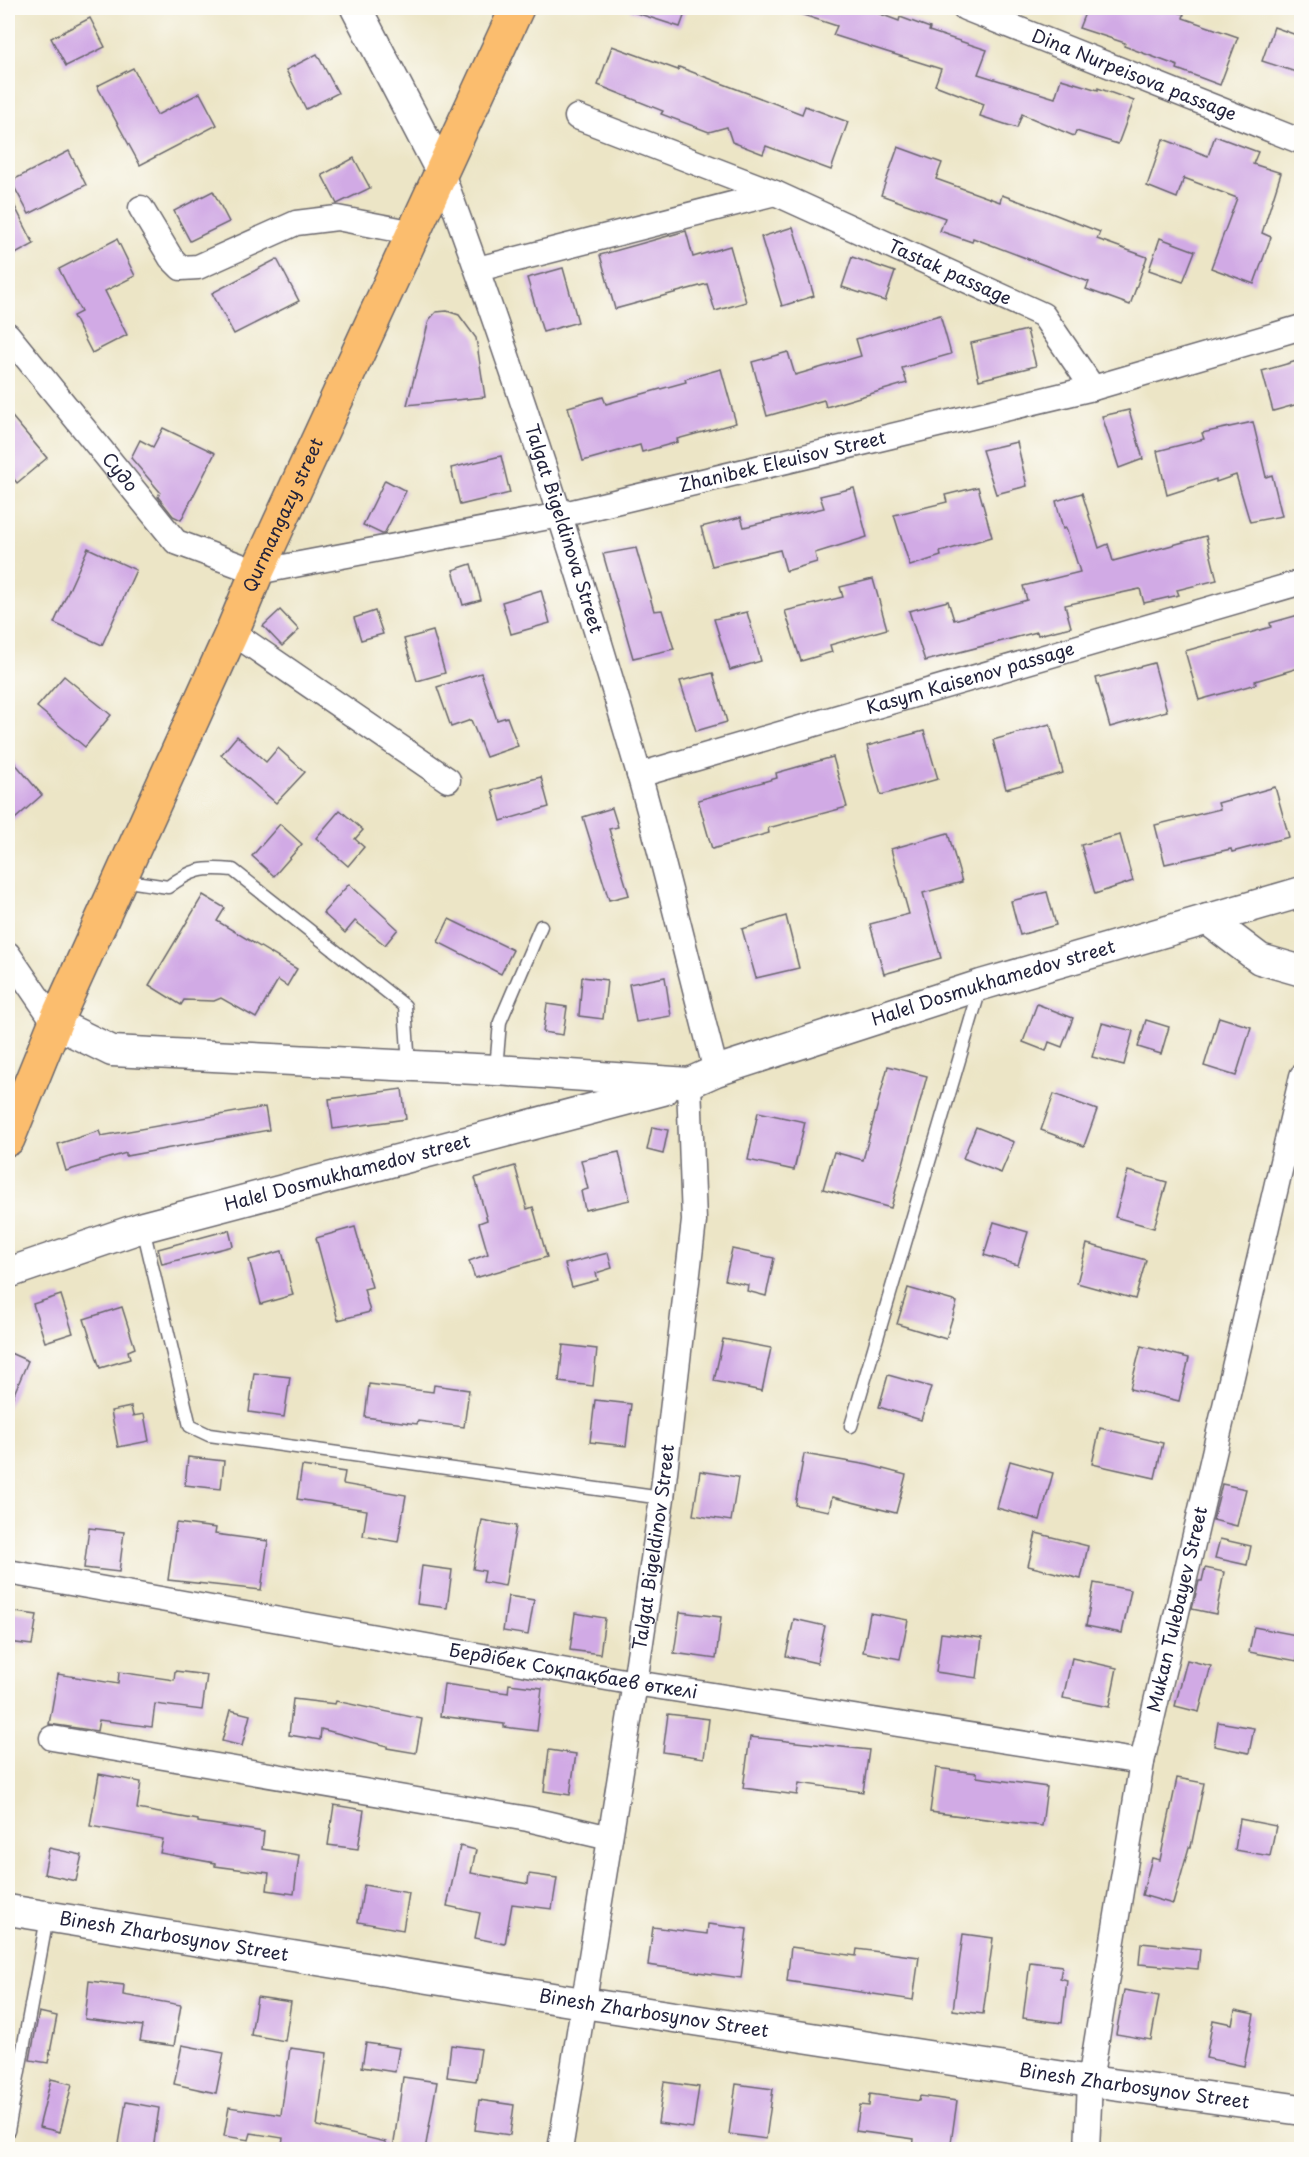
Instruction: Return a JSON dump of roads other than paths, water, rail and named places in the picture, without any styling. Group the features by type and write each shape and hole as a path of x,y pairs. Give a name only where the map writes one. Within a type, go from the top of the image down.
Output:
{"main road":[{"name":"Qurmangazy street","path":"8,1139 56,1023 257,572 517,8"}],"street":[{"name":"Talgat Bigeldinova Street","path":"356,8 442,173 478,269 560,515 639,775 716,1071"},
{"name":"Dina Nurpeisova passage","path":"965,8 1302,142"},
{"name":"Tastak passage","path":"577,117 775,193 1043,315 1093,388"},
{"path":"478,269 775,193"},
{"path":"141,208 171,258 181,268 198,267 296,223 337,218 415,233"},
{"name":"Zhanibek Eleuisov Street","path":"257,572 560,515 1093,388 1302,327"},
{"name":"Судо","path":"8,335 176,542 257,572"},
{"name":"Kasym Kaisenov passage","path":"639,775 1302,582"},
{"path":"232,632 448,780"},
{"name":"Halel Dosmukhamedov street","path":"8,1272 143,1227 689,1083 716,1071 981,985 1302,892"},
{"path":"1207,919 1260,959 1302,971"},
{"path":"8,954 15,981 56,1023"},
{"name":"Halel Dosmukhamedov street","path":"56,1023 112,1051 496,1070 689,1083"},
{"name":"Mukan Tulebayev Street","path":"1087,2150 1090,2081 1142,1761 1302,1076"},
{"name":"Talgat Bigeldinov Street","path":"560,2150 635,1683 662,1498 694,1221 689,1083"},
{"name":"Бердібек Соқпақбаев өткелі","path":"8,1572 635,1683 1142,1761"},
{"path":"52,1738 528,1819 610,1838"},
{"name":"Binesh Zharbosynov Street","path":"8,1910 583,2003 1090,2081 1302,2110"}],"lane":[{"path":"120,880 168,887 185,873 210,868 233,870 405,1006 409,1066"},
{"path":"496,1070 500,1023 541,926"},
{"path":"851,1426 981,985"},
{"path":"143,1227 189,1426 209,1435 662,1498"},
{"path":"8,2131 47,1918"}]}
